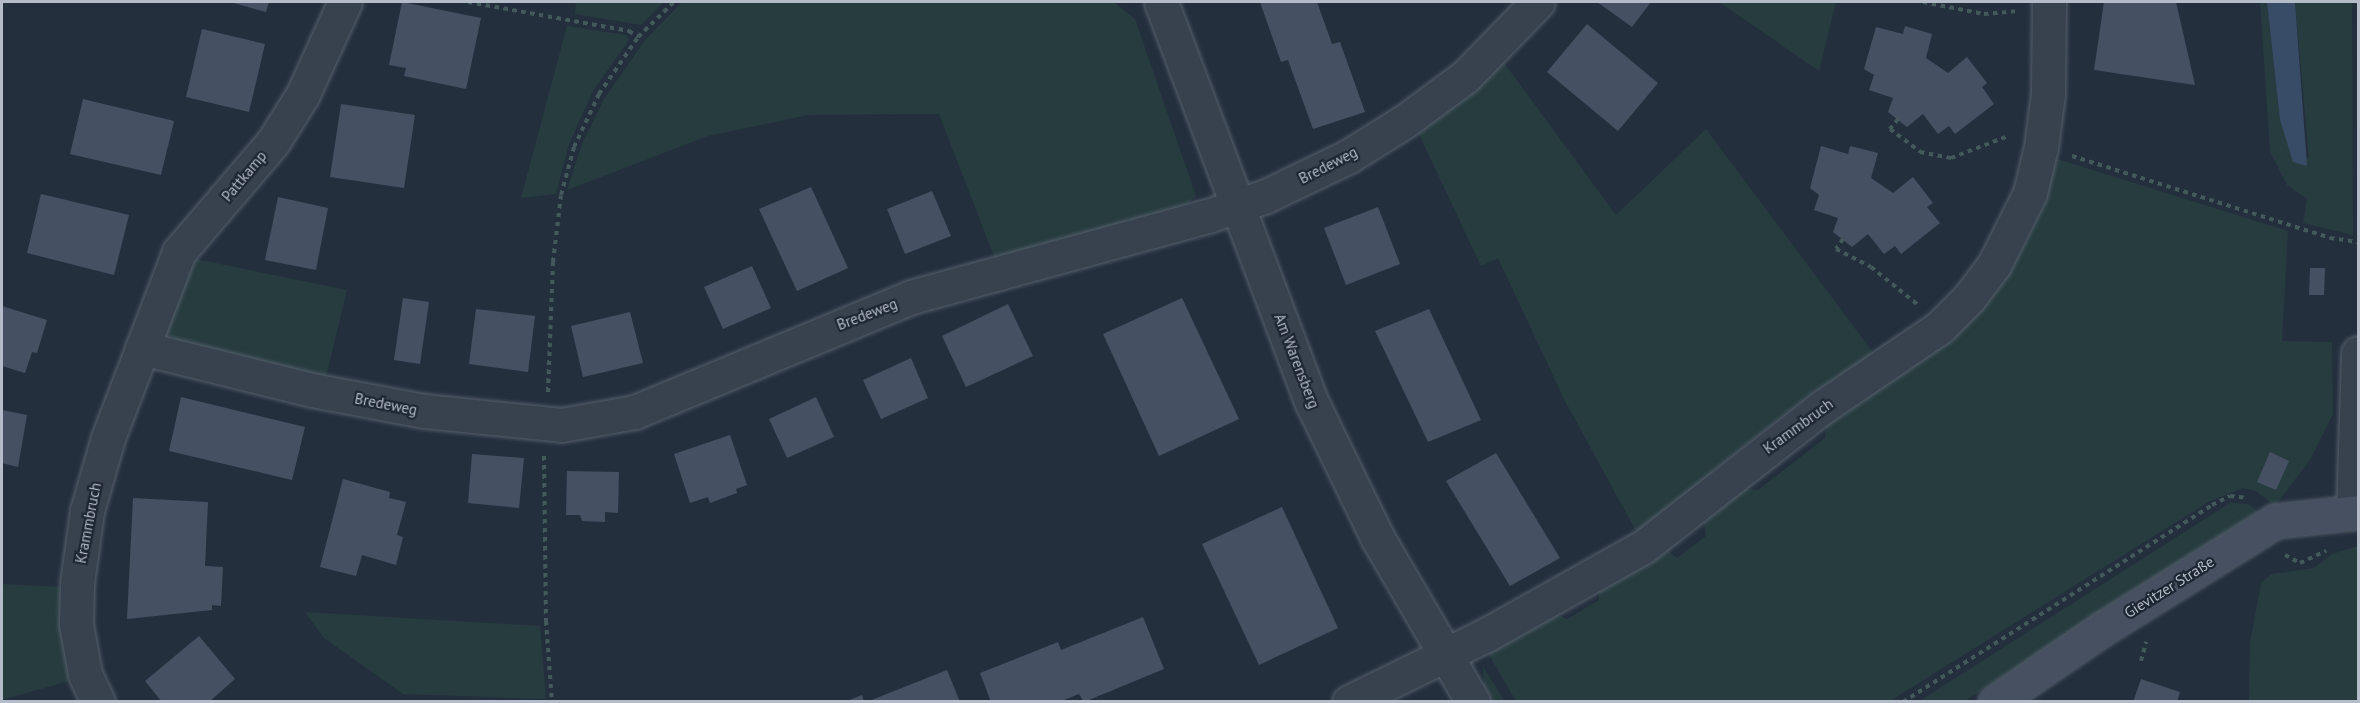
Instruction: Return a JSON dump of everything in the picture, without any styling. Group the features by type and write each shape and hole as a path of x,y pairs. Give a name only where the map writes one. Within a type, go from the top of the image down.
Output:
{"main road":[{"name":"Gievitzer Straße","path":"1995,702 2102,629 2276,521 2356,512"}],"street":[{"name":"Pattkamp","path":"142,348 179,252 273,142 303,94 345,2"},
{"name":"Am Warensberg","path":"1161,2 1312,404 1377,537 1473,702"},
{"name":"Bredeweg","path":"142,348 312,390 424,411 546,425 601,421 634,412 911,297 1237,206 1349,156 1405,121 1466,76 1538,2"},
{"name":"Krammbruch","path":"1349,702 1448,656 1643,548 1821,408 1940,327 1969,298 2010,236 2030,193 2041,147 2048,94 2050,5"},
{"name":"Krammbruch","path":"98,702 85,674 76,624 77,583 87,511 108,438 142,348"},
{"path":"2356,512 2358,353"}],"path":[{"path":"468,2 629,31 638,37"},
{"path":"552,702 543,527 553,262 561,195 574,147 599,94 638,37 674,2"},
{"path":"1923,2 1984,14 2050,5"},
{"path":"1898,119 1890,129 1920,152 1951,158 2004,135 2330,238 2358,242"},
{"path":"1843,239 1836,249 1870,267 1940,327"}],"green space":[{"path":"576,2 664,2 641,25 575,14"},
{"path":"682,2 1114,2 1135,19 1196,196 1186,205 995,259 939,114 808,115 708,136 567,190 582,144 604,99 645,40"},
{"path":"1719,2 1836,2 1819,71"},
{"path":"2260,2 2267,2 2280,120 2309,159 2295,2 2352,2 2353,235 2303,223 2307,199 2287,185 2270,151"},
{"path":"567,26 626,35 629,40 593,91 569,144 556,194 521,198"},
{"path":"1502,60 1616,215 1706,129 1875,355 1812,393 1721,464 1680,503 1637,533 1564,399 1498,258 1481,266 1416,128"},
{"path":"2054,158 2288,231 2282,341 2332,342 2333,414 2310,460 2275,506 2256,491 2243,488 2210,501 1890,701 1516,701 1488,653 1495,645 1554,613 1567,619 1599,600 1598,588 1665,548 1677,558 1706,536 1704,522 1744,489 1758,490 1825,438 1827,421 1903,374 1949,338 2009,271 2032,231"},
{"path":"191,258 347,290 326,377 184,347 169,334 165,324"},
{"path":"2230,503 2248,504 2263,515 2095,616 1965,701 1918,702"},
{"path":"2358,546 2358,701 2249,701 2250,643 2261,583 2271,574 2314,568 2332,554"},
{"path":"2,584 63,587 69,681 2,700"},
{"path":"305,612 540,626 546,699 403,694 324,638"},
{"path":"1483,667 1504,701 1491,701 1484,685"}],"water":[{"path":"2267,2 2295,2 2307,166 2293,162 2280,120"}],"building":[{"path":"230,2 269,2 266,12"},
{"path":"402,2 481,18 466,89 404,76 406,68 389,65"},
{"path":"1260,2 1317,2 1332,44 1340,42 1365,112 1313,129 1288,60 1281,62"},
{"path":"1597,2 1651,2 1632,27"},
{"path":"2104,2 2176,2 2195,85 2094,70"},
{"path":"1587,24 1658,83 1618,131 1547,72"},
{"path":"1905,26 1932,34 1926,58 1948,73 1967,57 1987,83 1982,87 1994,104 1955,134 1949,126 1938,134 1923,114 1907,127 1888,112 1893,98 1869,90 1874,75 1864,69 1876,27 1903,34"},
{"path":"202,29 265,44 249,112 186,97"},
{"path":"83,99 174,121 161,175 70,154"},
{"path":"341,104 415,115 404,188 330,177"},
{"path":"1821,146 1848,154 1850,146 1878,153 1871,178 1893,193 1913,177 1933,203 1927,207 1940,223 1901,254 1895,246 1884,254 1868,234 1852,247 1833,232 1838,218 1814,210 1819,195 1810,188"},
{"path":"811,187 848,268 797,291 759,209"},
{"path":"932,191 951,236 905,254 887,209"},
{"path":"41,194 129,215 114,275 27,253"},
{"path":"278,197 328,208 316,270 265,260"},
{"path":"1378,207 1400,264 1346,285 1324,228"},
{"path":"752,266 771,308 723,329 704,287"},
{"path":"2310,268 2325,268 2324,295 2309,295"},
{"path":"403,298 429,302 420,364 394,360"},
{"path":"1182,298 1239,419 1159,456 1103,334"},
{"path":"1008,304 1033,356 966,387 942,336"},
{"path":"2,306 47,320 37,353 32,352 25,373 2,366"},
{"path":"476,309 535,316 528,372 469,364"},
{"path":"1429,309 1481,420 1428,442 1375,331"},
{"path":"630,312 643,363 583,377 571,326"},
{"path":"911,358 928,398 881,419 863,380"},
{"path":"181,397 305,427 292,480 169,451"},
{"path":"816,397 834,437 787,458 769,419"},
{"path":"2,410 27,415 18,467 2,463"},
{"path":"730,435 747,485 736,489 737,493 710,503 708,497 690,503 674,454"},
{"path":"2270,452 2289,461 2276,490 2257,482"},
{"path":"1496,453 1560,558 1510,586 1446,481"},
{"path":"472,454 524,458 519,508 468,503"},
{"path":"567,471 619,472 618,513 605,512 605,522 582,521 580,515 566,515"},
{"path":"343,479 390,492 389,498 406,502 397,535 403,537 396,565 362,555 356,576 320,567"},
{"path":"133,498 208,502 205,566 223,567 221,606 212,605 212,610 127,619"},
{"path":"1282,507 1338,628 1259,665 1202,544"},
{"path":"1143,617 1164,669 1084,702 1079,694 1059,702 991,702 980,673 1058,642 1061,650"},
{"path":"199,636 235,679 209,702 162,702 145,681"},
{"path":"947,670 960,702 869,702 869,701"},
{"path":"2141,679 2180,692 2177,702 2133,702"},
{"path":"862,695 864,702 847,702 847,701"}]}
